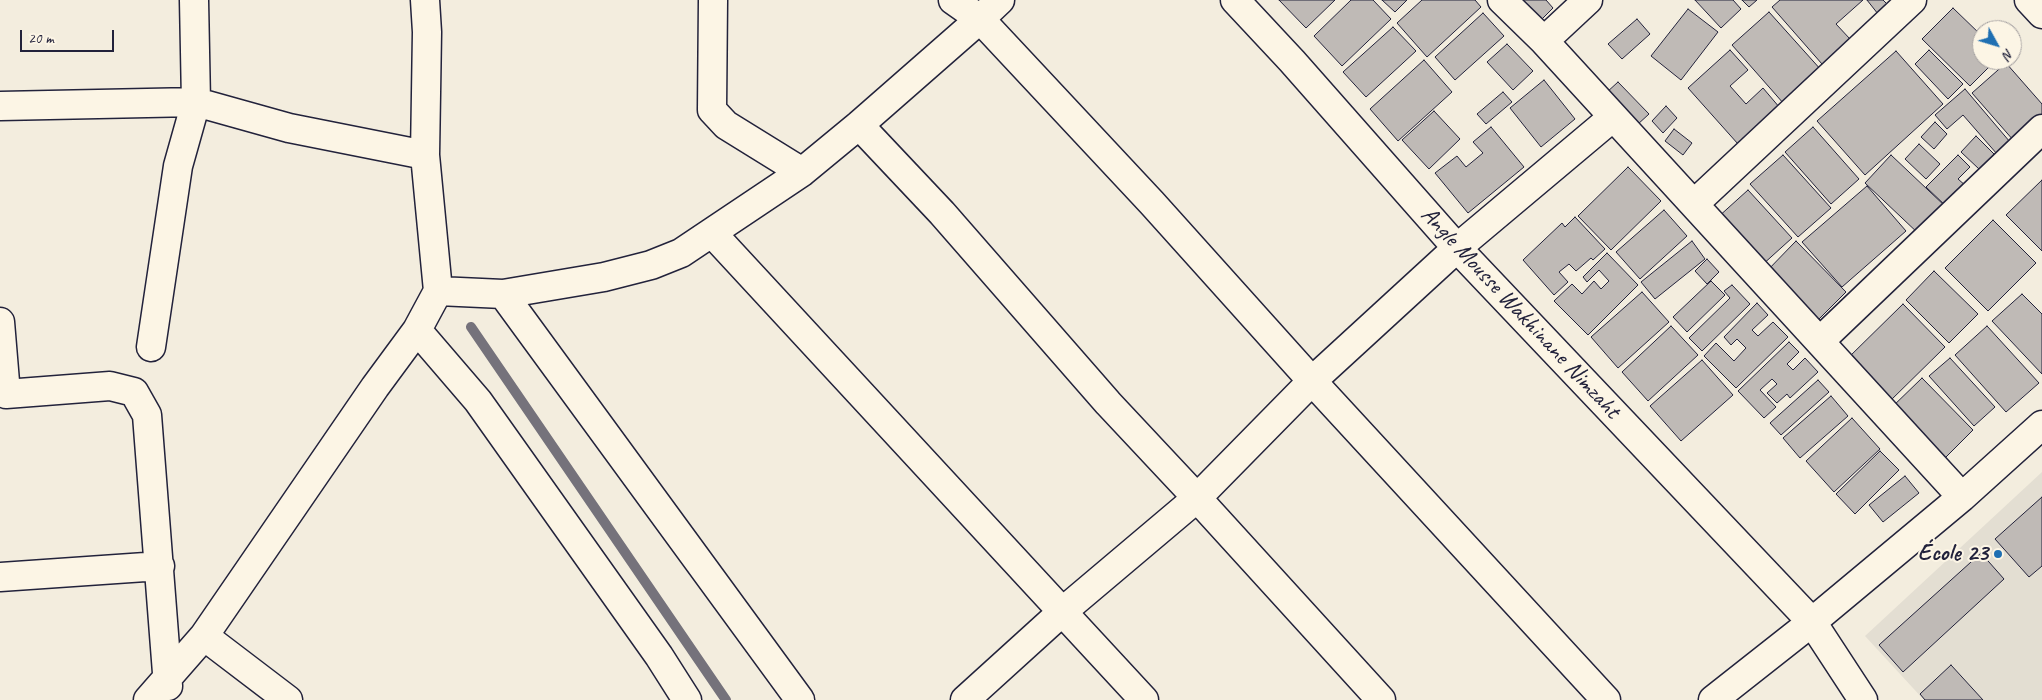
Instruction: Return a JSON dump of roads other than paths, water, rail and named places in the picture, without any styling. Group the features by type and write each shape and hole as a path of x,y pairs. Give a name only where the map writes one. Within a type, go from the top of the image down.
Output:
{"street":[{"path":"151,347 178,166 196,102 194,0"},
{"path":"148,700 168,688 417,330 438,290 425,155 427,32 425,0"},
{"path":"713,0 712,110 726,125 802,172"},
{"path":"953,0 980,19 1152,203 1312,381 1606,700"},
{"path":"438,290 503,294 604,277 651,265 681,253 802,172 1000,0"},
{"name":"Angle Mousse Wakhinane Nimzaht","path":"1235,0 1298,68 1457,248 1812,622 1863,700"},
{"path":"1502,0 1544,41 1962,497"},
{"path":"1544,41 1588,0"},
{"path":"1694,204 1912,0"},
{"path":"2029,0 2042,14"},
{"path":"0,106 196,102 289,128 425,155"},
{"path":"965,700 1062,612 1197,498 1312,381 1457,248 1613,118"},
{"path":"859,124 942,213 1108,403 1381,700"},
{"path":"1820,341 2042,129"},
{"path":"712,233 1144,700"},
{"path":"503,294 800,700"},
{"path":"0,322 3,394 110,386 134,392 147,415 168,688"},
{"path":"417,330 478,401 659,656 688,700"},
{"path":"1713,700 1812,622 1962,497 2042,425"},
{"path":"0,577 160,566"},
{"path":"204,636 288,700"}],"waterway":[{"path":"471,327 726,700"}],"place":[{"name":"École 23","path":"1998,554"}]}
